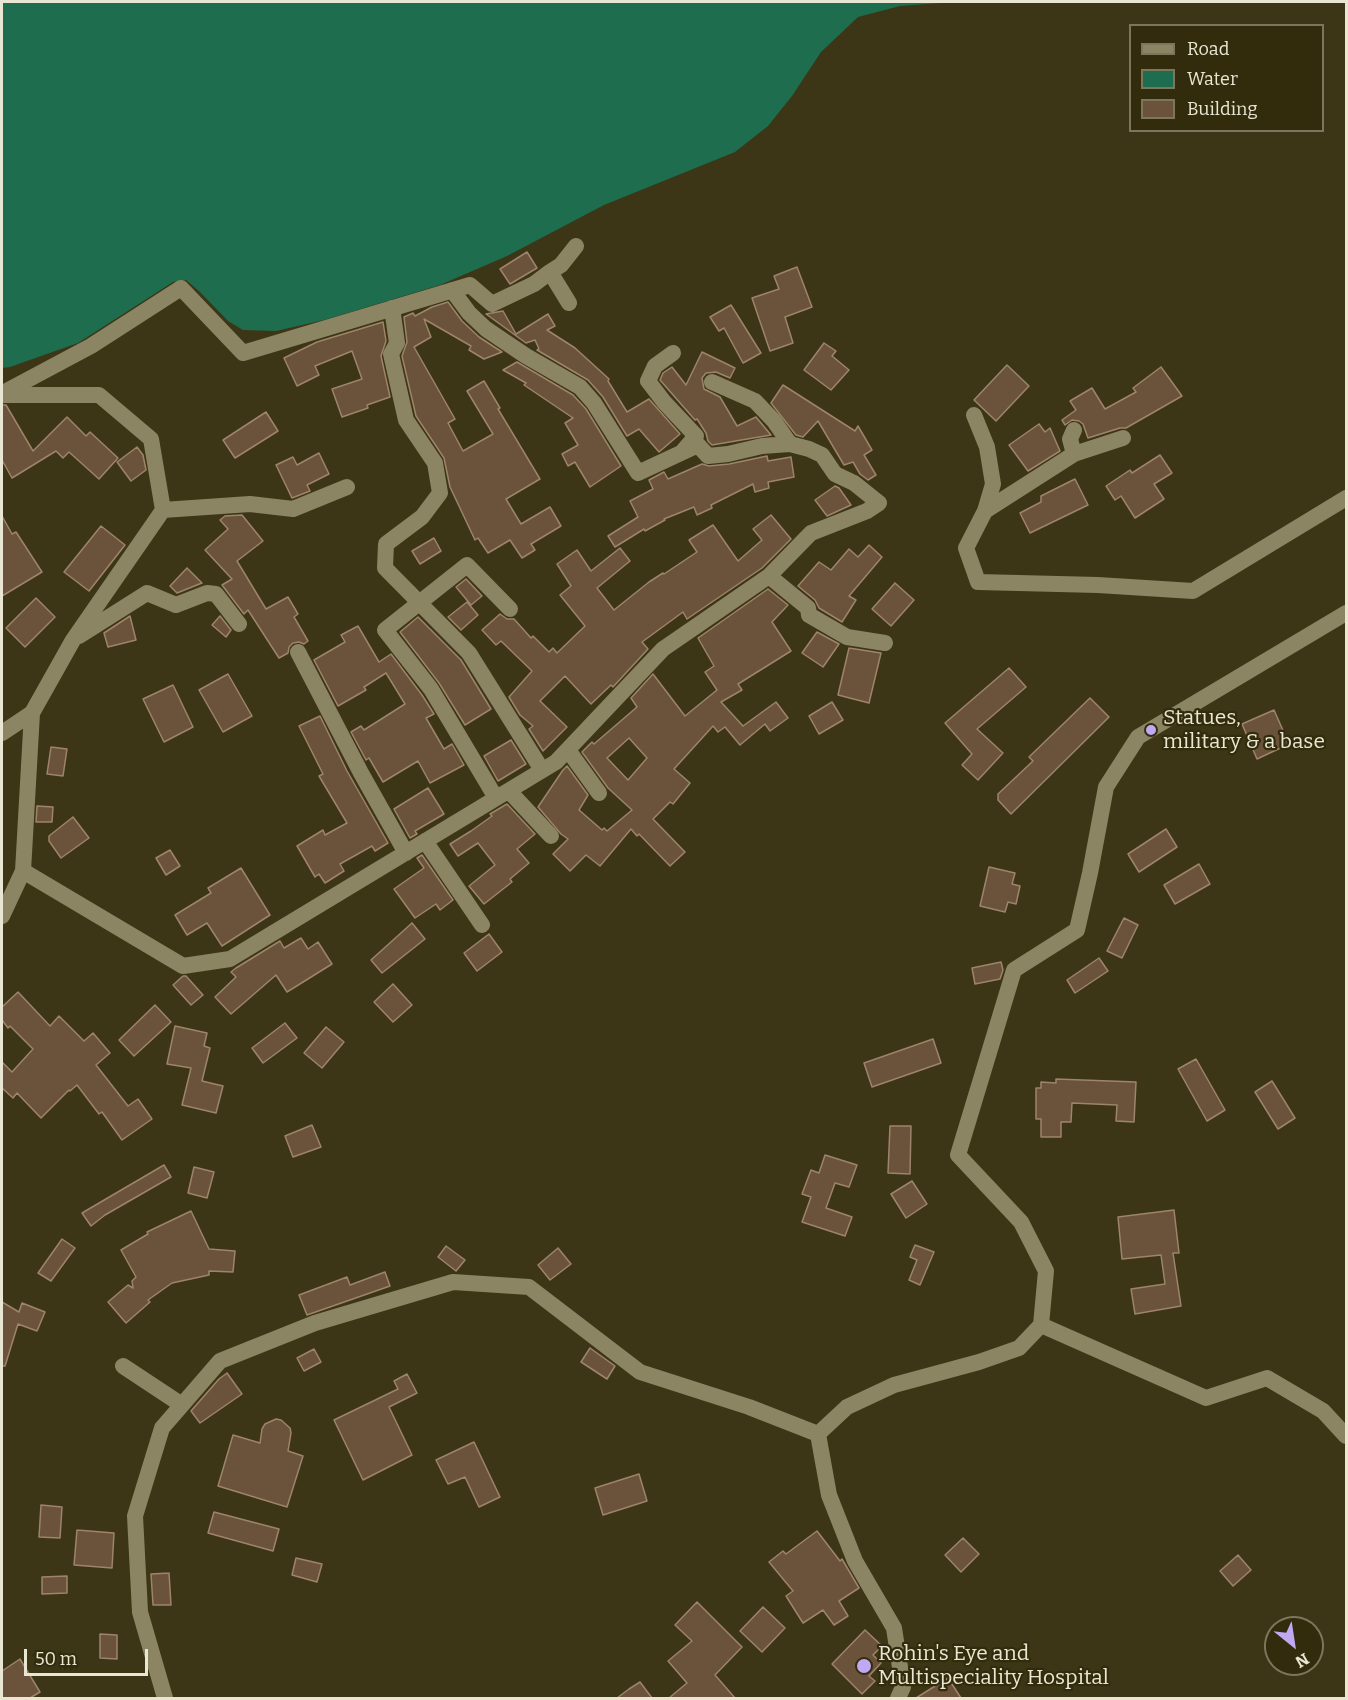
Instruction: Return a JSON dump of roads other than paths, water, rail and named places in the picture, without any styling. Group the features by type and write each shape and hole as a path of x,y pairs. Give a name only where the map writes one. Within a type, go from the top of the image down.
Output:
{"street":[{"path":"2,394 91,346 181,288 243,353 470,285 492,304 534,284 561,265 576,246"},
{"path":"550,272 570,303"},
{"path":"23,871 183,966 230,959 556,762 663,649 770,576 812,533 867,511 879,503 854,483 835,474 822,455 790,444 762,446 708,456 698,446 638,473 594,403 580,387 526,356 486,329 469,313 452,290"},
{"path":"392,308 397,342 391,354 406,420 435,463 440,493 422,517 386,544 385,568 469,653 542,770"},
{"path":"673,353 655,366 648,381 696,436 682,452"},
{"path":"712,382 755,401 790,444"},
{"path":"2,394 99,395 150,439 163,510 73,640 32,713 23,871 2,916"},
{"path":"974,415 987,447 993,484 985,511 966,549 978,582 1098,585 1193,591 1347,498"},
{"path":"1074,429 1070,439 1074,454"},
{"path":"985,511 1074,454 1123,438"},
{"path":"163,510 250,504 293,509 347,488"},
{"path":"510,609 467,566 385,630 431,689 502,794 550,836"},
{"path":"770,576 807,608 809,615 837,632 847,637 885,643"},
{"path":"73,640 147,592 176,605 207,593 216,594 239,624"},
{"path":"818,1434 847,1407 894,1385 979,1362 1019,1348 1041,1325 1046,1271 1021,1221 958,1155 1014,970 1077,930 1106,787 1138,737 1347,613"},
{"path":"298,652 406,853"},
{"path":"2,733 32,713"},
{"path":"567,750 599,793"},
{"path":"425,841 482,926"},
{"path":"165,1698 140,1612 135,1516 162,1428 220,1361 315,1323 453,1282 530,1287 640,1372 749,1407 818,1434"},
{"path":"1041,1325 1206,1398 1267,1378 1323,1411 1347,1436"},
{"path":"123,1366 182,1405"},
{"path":"818,1434 829,1495 855,1561 894,1628 903,1687 897,1698"}],"water":[{"path":"2,2 955,2 900,6 858,17 821,52 792,96 768,126 735,152 604,205 507,256 440,285 324,320 276,331 243,330 228,321 186,280 173,282 78,343 2,368"}],"place":[{"name":"Statues, military & a base","path":"1151,730"},
{"name":"Rohin's Eye and Multispeciality Hospital","path":"864,1666"}]}
